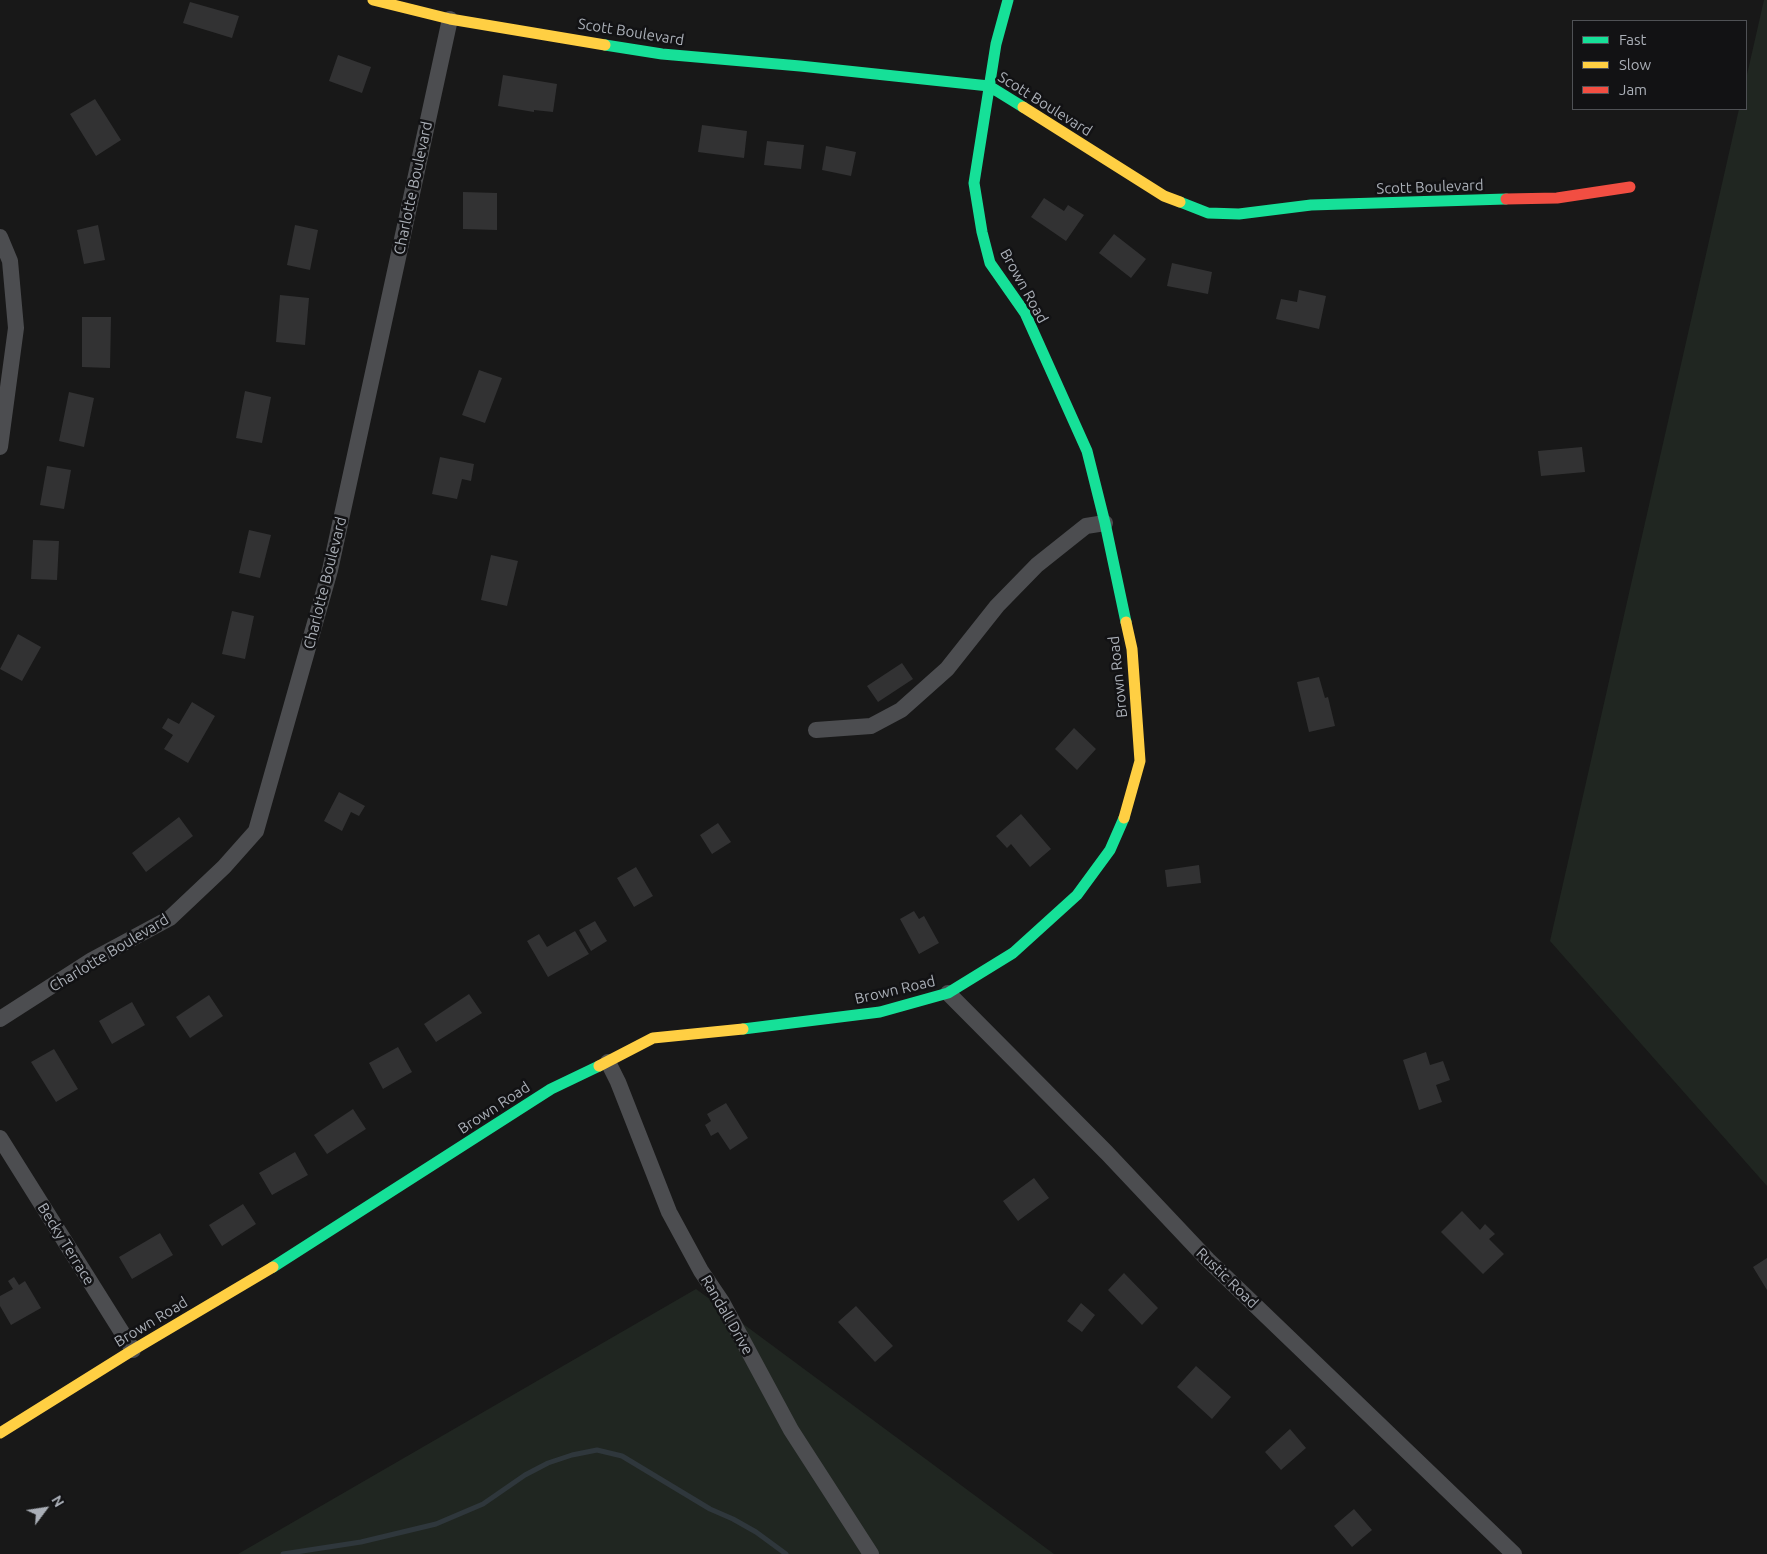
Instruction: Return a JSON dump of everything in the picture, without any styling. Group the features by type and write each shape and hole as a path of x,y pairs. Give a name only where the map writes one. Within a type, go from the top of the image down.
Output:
{"street":[{"name":"Scott Boulevard","path":"373,0 450,19 662,54 990,86 1164,196 1208,213 1239,214 1312,205 1557,198 1630,187"},
{"name":"Brown Road","path":"0,1433 133,1350 279,1264 551,1089 653,1038 880,1012 948,993 1013,952 1077,895 1110,850 1127,812 1140,761 1132,649 1105,523 1087,451 1025,313 990,262 982,232 974,183 980,132 990,86 996,44 1008,0"},
{"name":"Charlotte Boulevard","path":"0,1019 92,960 170,918 224,867 256,831 330,570 450,19"},
{"path":"0,237 10,261 16,328 0,447"},
{"path":"816,730 871,726 901,710 947,669 997,606 1037,565 1086,526 1105,523"},
{"name":"Rustic Road","path":"948,993 1107,1153 1208,1260 1514,1554"},
{"name":"Randall Drive","path":"608,1062 621,1089 669,1212 702,1271 722,1302 791,1430 871,1554"},
{"name":"Becky Terrace","path":"0,1138 133,1350"}],"shaded area":[{"path":"1764,0 1767,0 1767,1186 1550,941 1739,110 1747,110 1747,75"},
{"path":"696,1289 1054,1554 238,1554"}],"building":[{"path":"190,2 239,16 232,38 183,23"},
{"path":"338,55 371,67 362,93 329,81"},
{"path":"503,75 557,84 553,112 534,110 534,112 498,106"},
{"path":"95,99 121,140 96,156 70,114"},
{"path":"702,125 747,131 744,158 698,152"},
{"path":"767,141 804,145 801,169 764,165"},
{"path":"826,146 856,152 851,176 822,170"},
{"path":"463,192 497,193 497,230 463,229"},
{"path":"1044,198 1064,211 1068,205 1084,215 1066,241 1031,217"},
{"path":"98,225 105,260 84,264 77,230"},
{"path":"295,225 318,230 310,270 287,265"},
{"path":"1114,234 1146,259 1131,278 1099,253"},
{"path":"1172,263 1212,272 1208,294 1167,286"},
{"path":"1299,290 1326,296 1319,329 1276,319 1281,299 1297,302"},
{"path":"280,295 309,298 305,345 276,342"},
{"path":"82,317 111,317 110,368 82,367"},
{"path":"479,370 502,378 485,423 462,415"},
{"path":"245,391 271,397 262,443 236,438"},
{"path":"69,392 94,398 84,447 59,441"},
{"path":"1582,447 1585,472 1541,476 1538,451"},
{"path":"440,457 474,464 471,481 462,479 457,499 432,494"},
{"path":"47,466 71,470 64,509 40,505"},
{"path":"249,530 271,535 260,578 239,573"},
{"path":"33,540 59,541 57,580 31,579"},
{"path":"491,555 518,561 507,606 481,600"},
{"path":"232,611 254,616 245,659 222,654"},
{"path":"18,634 41,647 22,681 0,669"},
{"path":"902,663 913,679 878,702 867,686"},
{"path":"1319,677 1325,698 1328,697 1335,726 1309,732 1297,682"},
{"path":"192,702 215,716 188,763 164,749 173,735 162,728 168,718 179,724"},
{"path":"1074,728 1096,749 1077,770 1055,749"},
{"path":"339,792 365,806 359,816 351,812 342,831 324,821"},
{"path":"1021,814 1051,849 1030,867 1011,844 1007,848 996,836"},
{"path":"179,817 193,836 146,872 132,853"},
{"path":"718,823 731,842 712,854 700,835"},
{"path":"1199,865 1201,883 1167,887 1165,870"},
{"path":"636,867 653,896 634,907 617,878"},
{"path":"914,911 919,919 924,916 939,943 919,954 900,919"},
{"path":"595,921 607,941 591,951 579,930"},
{"path":"575,931 589,954 548,977 527,941 539,934 547,947"},
{"path":"469,994 482,1013 436,1042 424,1024"},
{"path":"209,995 223,1016 190,1038 176,1017"},
{"path":"132,1002 145,1025 112,1044 99,1021"},
{"path":"398,1047 412,1072 383,1089 369,1063"},
{"path":"54,1049 78,1089 56,1102 31,1062"},
{"path":"1426,1052 1430,1065 1443,1061 1450,1080 1436,1085 1442,1102 1419,1110 1403,1060"},
{"path":"726,1103 748,1138 730,1150 718,1132 711,1136 705,1125 711,1121 707,1114"},
{"path":"353,1109 366,1129 327,1154 314,1135"},
{"path":"295,1152 308,1175 272,1195 259,1173"},
{"path":"1034,1178 1049,1198 1018,1221 1003,1201"},
{"path":"243,1204 256,1224 222,1246 209,1225"},
{"path":"1462,1211 1480,1230 1485,1224 1495,1234 1489,1239 1504,1254 1483,1274 1441,1232"},
{"path":"160,1233 173,1255 132,1279 119,1257"},
{"path":"1767,1258 1767,1290 1753,1267"},
{"path":"1124,1273 1158,1308 1142,1325 1108,1290"},
{"path":"14,1277 19,1285 25,1281 41,1308 11,1325 0,1306 0,1296 13,1289 8,1281"},
{"path":"1081,1303 1095,1315 1082,1332 1067,1321"},
{"path":"856,1306 893,1346 875,1362 838,1322"},
{"path":"1196,1366 1231,1397 1212,1419 1177,1387"},
{"path":"1290,1429 1306,1448 1281,1470 1265,1452"},
{"path":"1354,1509 1372,1530 1352,1547 1334,1526"}],"waterway":[{"path":"283,1554 361,1542 436,1524 483,1504 525,1475 548,1463 572,1455 597,1450 622,1456 710,1509 756,1532 786,1554"}],"traffic: fast":[{"path":"1008,0 996,44 974,183 982,232 990,263 1025,313 1087,451 1105,523 1126,622"},
{"path":"605,45 662,54 989,86 1023,107"},
{"path":"1180,202 1208,213 1239,214 1311,205 1506,199"},
{"path":"743,1029 880,1012 948,993 1013,953 1077,895 1110,850 1124,818"},
{"path":"273,1267 551,1089 599,1066"}],"traffic: slow":[{"path":"373,0 450,19 605,45"},
{"path":"1023,107 1164,196 1180,202"},
{"path":"1124,818 1140,761 1132,649 1126,622"},
{"path":"599,1066 653,1038 743,1029"},
{"path":"0,1433 133,1350 273,1267"}],"traffic: jam":[{"path":"1506,199 1557,198 1630,187"}]}
